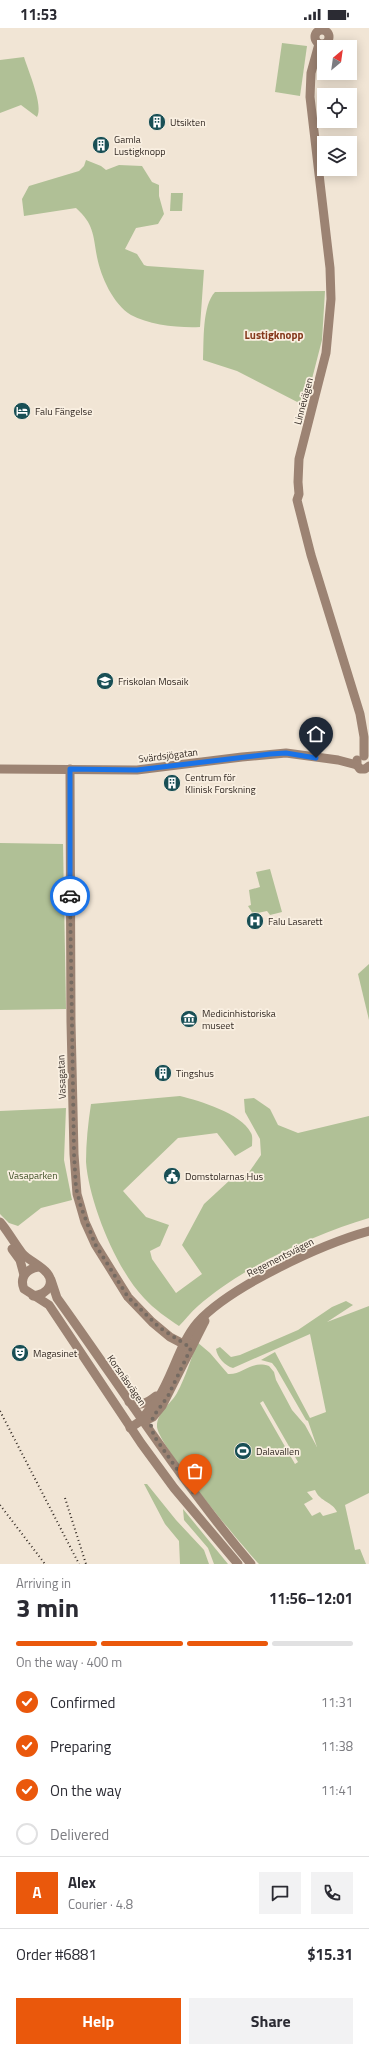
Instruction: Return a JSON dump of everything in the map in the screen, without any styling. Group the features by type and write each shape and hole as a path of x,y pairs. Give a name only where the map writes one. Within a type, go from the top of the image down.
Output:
{"street":[{"name":"Linnévägen","path":"326,29 319,30 315,34 315,39 319,44 311,73 310,97 330,268 330,315 324,366 299,459 299,494 297,500 310,555 360,714 364,737 362,760"},
{"name":"Svärdsjögatan","path":"0,769 137,770 286,753 338,760 362,760 363,770 369,766"},
{"name":"Vasagatan","path":"70,769 71,1022 74,1154 77,1194 95,1244 121,1288 135,1306 152,1322 187,1346"},
{"path":"0,1222 23,1254 38,1267 47,1272 51,1280 44,1293 34,1296"},
{"path":"0,1231 20,1260 24,1275 22,1283 24,1289 49,1305 130,1428 174,1488 238,1564"},
{"name":"Regementsvägen","path":"153,1417 168,1396 197,1324 208,1314 237,1292 269,1274 318,1250 369,1231"},
{"path":"24,1275 30,1270 38,1267"},
{"name":"Korsnäsvägen","path":"51,1280 57,1298 129,1402 186,1482 251,1564"},
{"name":"Regementsvägen","path":"142,1420 159,1395 187,1346"},
{"path":"129,1402 139,1405 145,1404 159,1395"},
{"path":"130,1428 142,1420 147,1420 153,1417"},
{"path":"153,1417 151,1426 154,1436"}],"green space":[{"path":"282,43 307,46 300,96 275,92"},
{"path":"24,57 37,97 39,112 37,117 21,105 0,113 0,60"},
{"path":"86,160 101,166 106,170 119,165 142,166 152,182 159,185 159,196 164,214 158,224 136,228 125,249 137,254 144,265 147,266 204,270 200,327 174,326 146,321 131,315 125,310 113,297 101,273 92,230 86,219 76,208 24,216 22,199 29,186 79,171 84,166"},
{"path":"171,193 183,193 182,211 170,211"},
{"path":"325,291 322,340 305,406 237,371 203,360 206,315 211,298 215,292"},
{"path":"0,843 63,844 66,1009 0,1010"},
{"path":"270,869 282,912 270,915 267,911 253,914 248,906 251,905 249,890 260,887 256,872"},
{"path":"369,964 369,1020 358,974"},
{"path":"180,1096 209,1105 238,1119 252,1134 252,1146 235,1156 217,1133 178,1138 123,1191 146,1217 169,1225 160,1246 150,1251 152,1259 176,1293 202,1274 182,1245 204,1204 230,1180 247,1175 261,1155 260,1139 245,1112 244,1099 254,1098 270,1109 278,1125 298,1133 369,1116 369,1218 325,1233 256,1266 215,1292 195,1308 179,1326 144,1298 114,1253 98,1215 92,1196 86,1162 86,1148 91,1104"},
{"name":"Vasaparken","path":"66,1108 64,1160 72,1200 41,1208 18,1226 9,1223 0,1214 0,1111"},
{"path":"346,1301 353,1305 327,1322 369,1306 369,1493 345,1505 355,1550 360,1549 366,1564 259,1564 219,1517 170,1452 160,1436 157,1426 159,1416 177,1393 197,1342 210,1353 228,1374 233,1374 257,1365 269,1366 274,1372 276,1380 292,1410 305,1425 317,1447 308,1421 276,1368 272,1363 261,1360 275,1352 310,1418 326,1412 310,1334 233,1368 222,1361 216,1349 220,1347 231,1357 240,1355 298,1330 332,1307","holes":["263,1401 298,1462 295,1464 260,1403","315,1490 317,1494 333,1506 337,1512 323,1516 320,1512 312,1516 304,1504 313,1499 307,1492"]},
{"path":"144,1484 147,1484 176,1520 204,1550 209,1564 180,1564 179,1541 165,1524"},
{"path":"183,1509 228,1564 214,1564 208,1548 184,1520"}],"railway":[{"path":"0,1411 79,1564"},
{"path":"65,1498 86,1564"},
{"path":"0,1505 45,1564"}],"way so far":[{"path":"70,896 72,1089 74,1159 77,1194 95,1244 121,1288 135,1306 152,1322 170,1336 191,1348 168,1396 153,1417 151,1426 154,1436 195,1495"}],"place":[{"name":"Utsikten","path":"157,122"},
{"name":"Gamla Lustigknopp","path":"101,145"},
{"name":"Falu Fängelse","path":"22,411"},
{"name":"Friskolan Mosaik","path":"105,681"},
{"name":"Centrum för Klinisk Forskning","path":"172,783"},
{"name":"Falu Lasarett","path":"255,921"},
{"name":"Medicinhistoriska museet","path":"189,1019"},
{"name":"Tingshus","path":"163,1073"},
{"name":"Domstolarnas Hus","path":"172,1176"},
{"name":"Magasinet","path":"20,1353"},
{"name":"Dalavallen","path":"243,1451"}],"district":[{"name":"Lustigknopp","path":"274,335"}],"route":[{"path":"70,896 70,769 137,770 286,753 316,758"}]}
